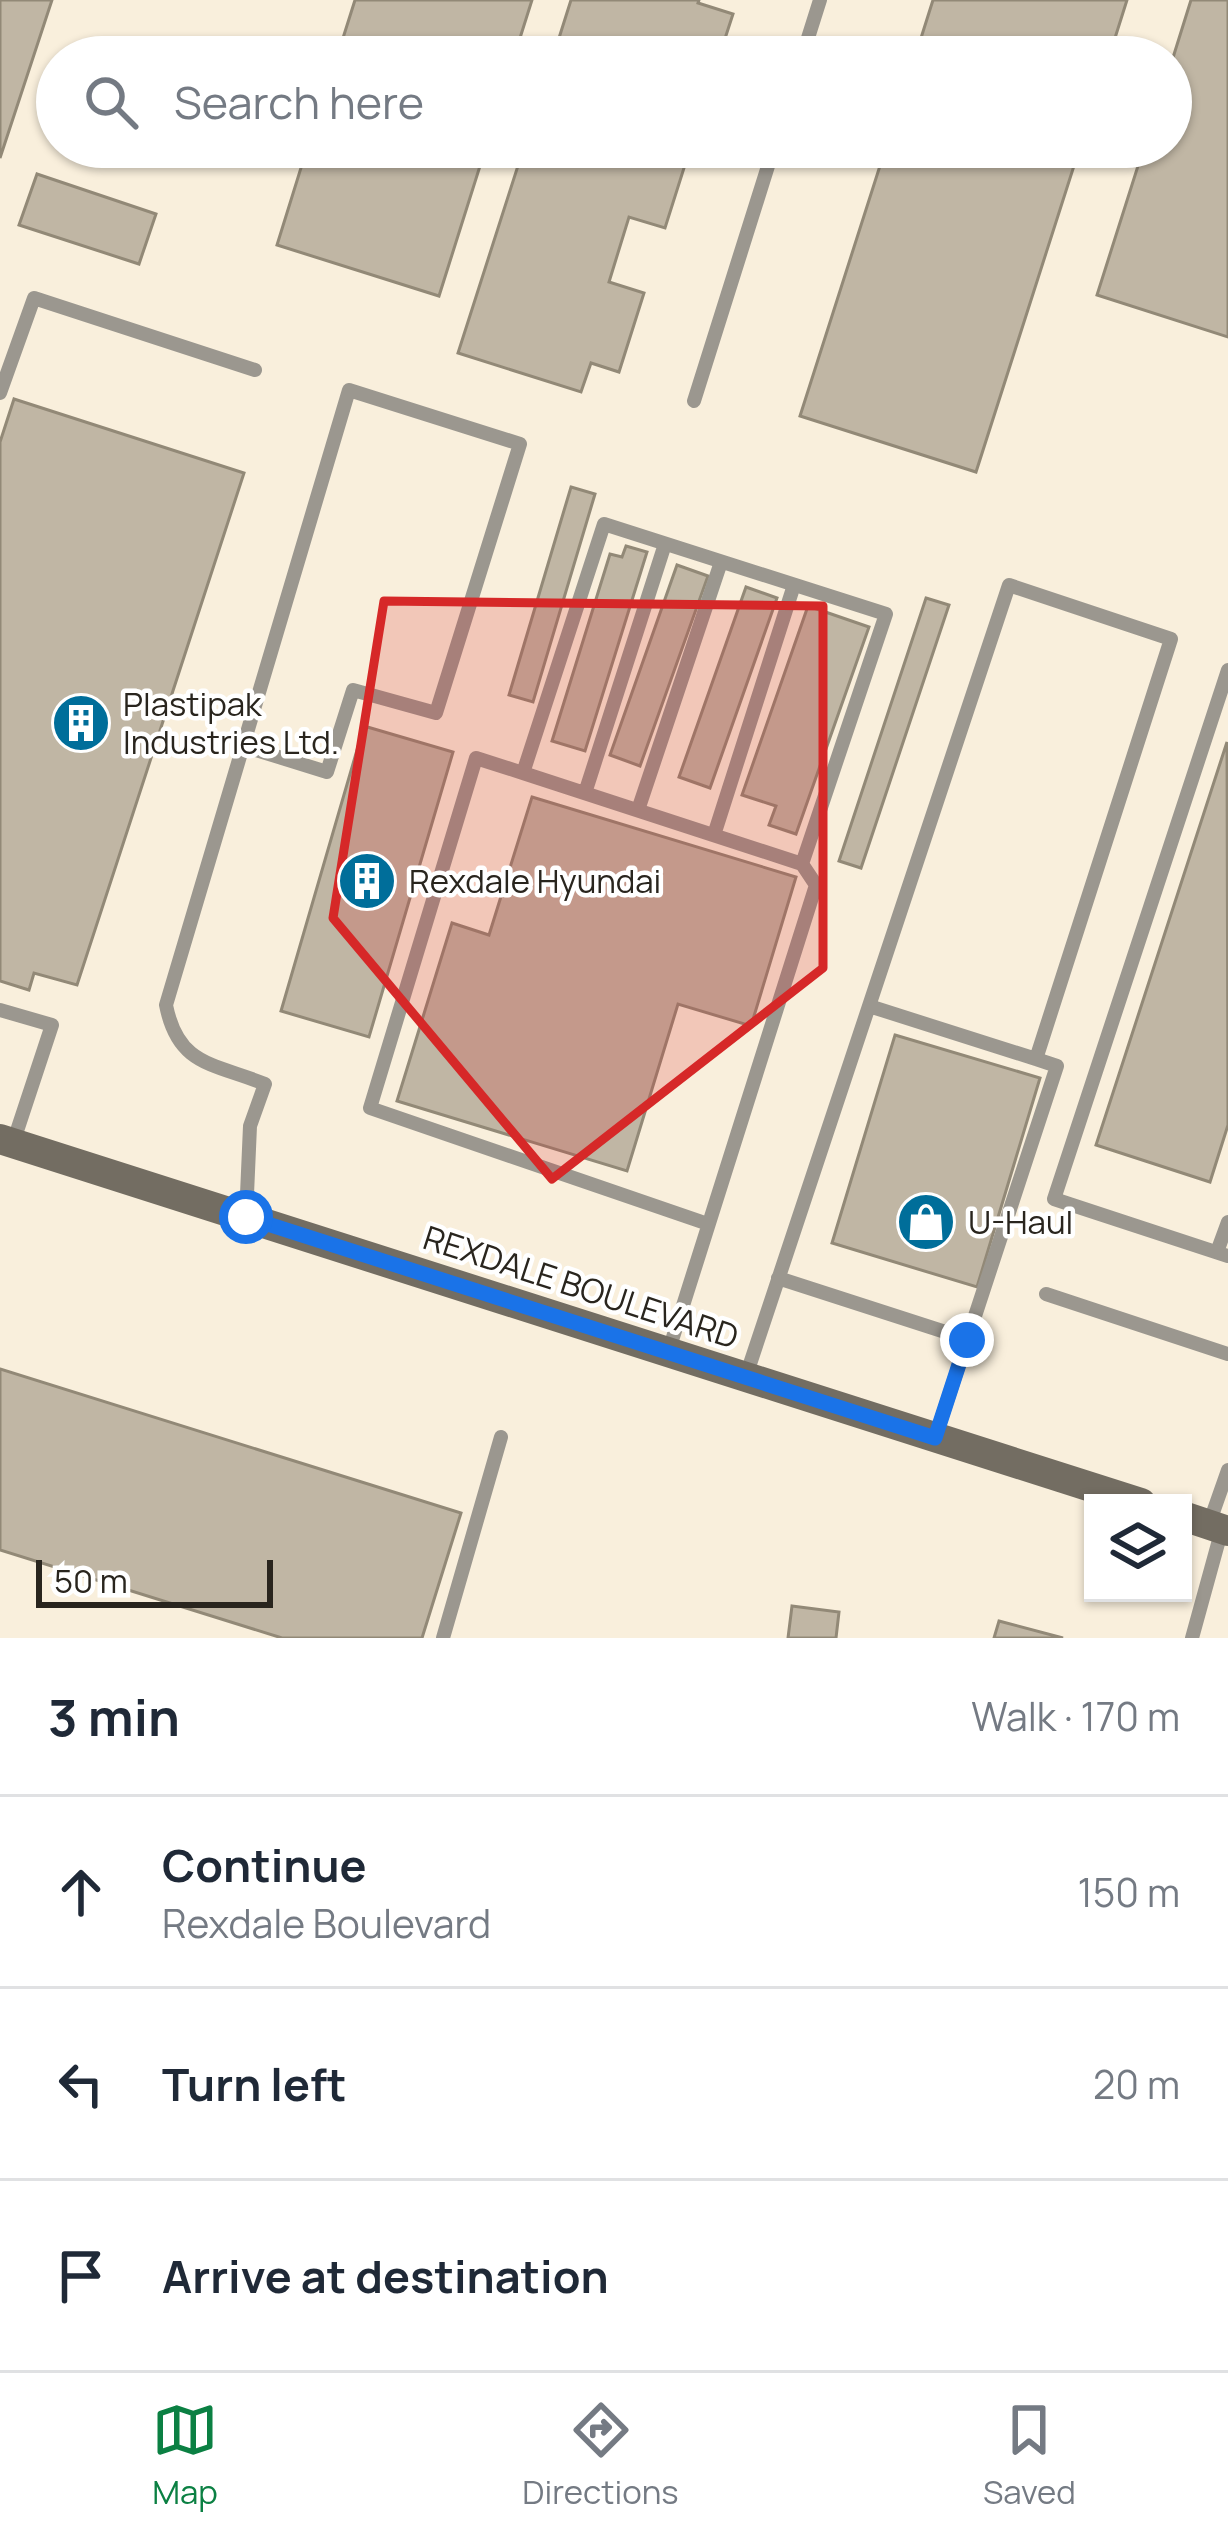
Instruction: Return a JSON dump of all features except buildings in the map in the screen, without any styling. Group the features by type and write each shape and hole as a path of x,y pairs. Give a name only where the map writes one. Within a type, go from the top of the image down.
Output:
{"main road":[{"name":"REXDALE BOULEVARD","path":"6,1141 1113,1494"}],"lane":[{"path":"809,36 820,0"},
{"path":"694,401 767,168"},
{"path":"0,393 8,349 34,298 255,370"},
{"path":"240,746 326,772 352,690 436,713 520,444 349,390 240,746 166,1005 171,1031 185,1054 265,1084 250,1126 246,1217"},
{"path":"523,773 604,524 886,614 802,864"},
{"path":"585,793 664,544"},
{"path":"638,810 722,562"},
{"path":"715,835 794,585"},
{"path":"746,1378 1009,585 1171,639 1036,1059"},
{"path":"1228,670 1054,1199 1223,1254 1228,1222"},
{"path":"668,1353 816,885 802,864 476,758 370,1108 708,1224"},
{"path":"868,1006 1057,1066 935,1438"},
{"path":"0,1010 52,1025 6,1141"},
{"path":"778,1278 967,1340"},
{"path":"1046,1294 1228,1354"},
{"path":"443,1638 501,1437"},
{"path":"1192,1638 1210,1525 1228,1470"}],"highlighted area":[{"path":"384,601 823,606 823,968 552,1179 333,918"}],"place":[{"name":"Plastipak Industries Ltd.","path":"81,723"},
{"name":"Rexdale Hyundai","path":"367,881"},
{"name":"U-Haul","path":"926,1222"}],"route":[{"path":"246,1217 935,1438 967,1340"}]}
